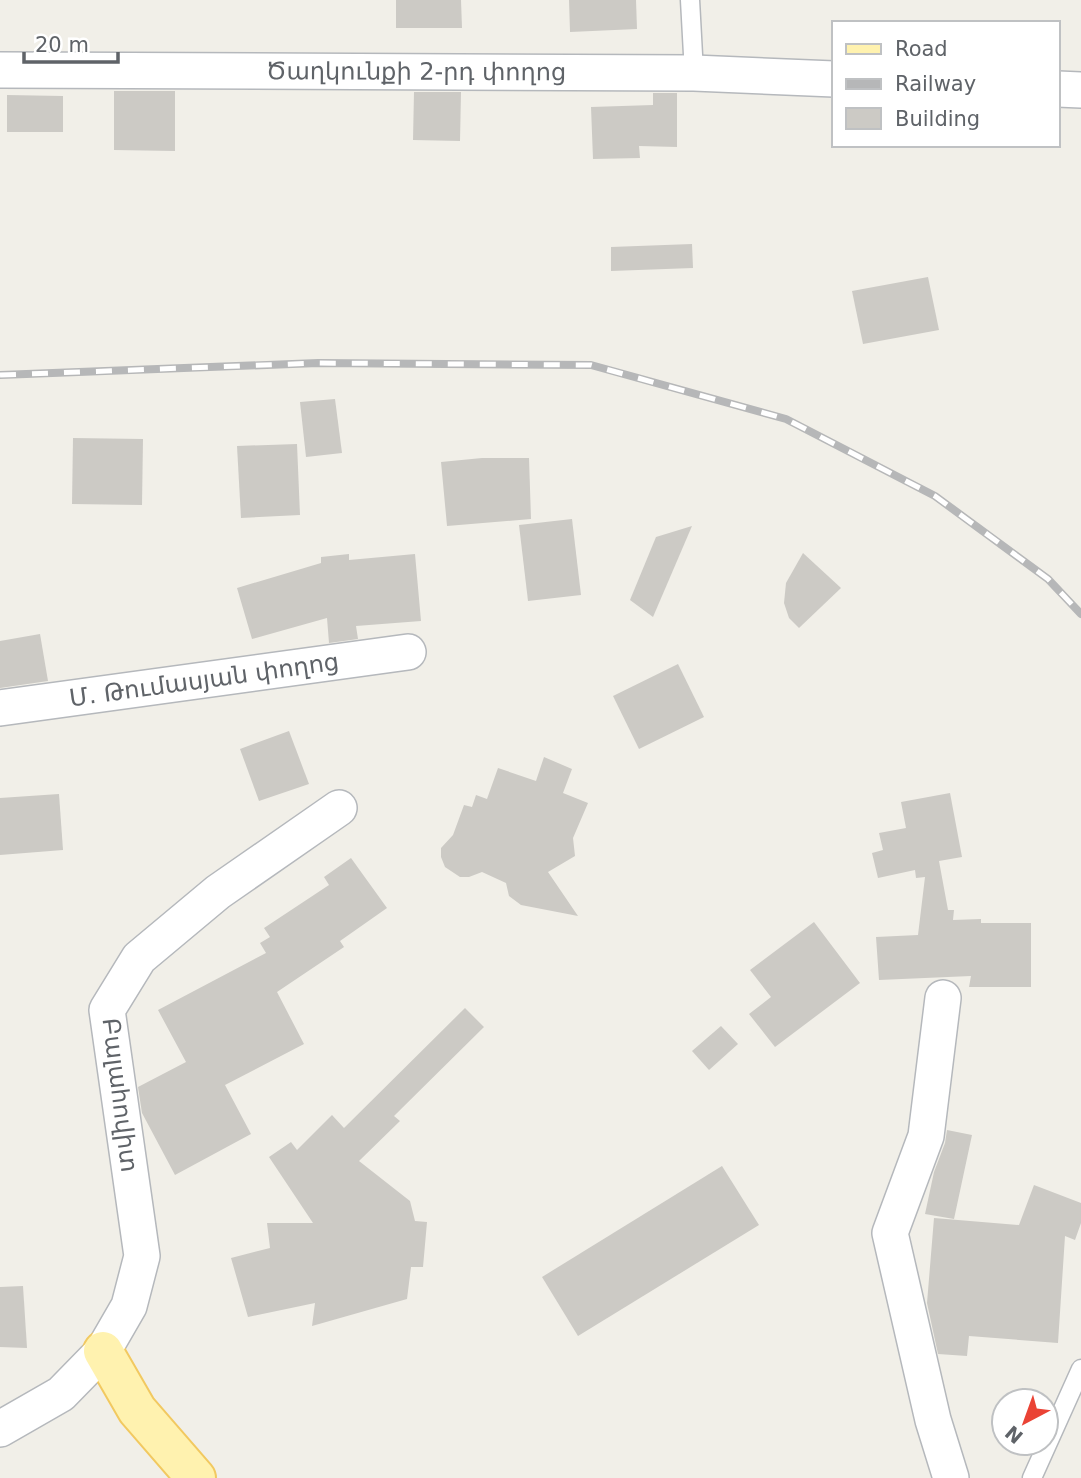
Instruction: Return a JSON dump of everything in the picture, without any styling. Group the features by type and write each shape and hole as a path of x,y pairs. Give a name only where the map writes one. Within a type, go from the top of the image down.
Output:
{"main road":[{"path":"103,1351 137,1410 196,1478"}],"street":[{"name":"Ծաղկունքի 2-րդ փողոց","path":"0,70 694,73 832,79"},
{"path":"1060,89 1081,90"},
{"name":"Մ․ Թումասյան փողոց","path":"0,708 408,652"},
{"name":"Բալահովիտ","path":"0,1429 61,1394 103,1351 130,1306 142,1255 107,1010 139,958 218,892 339,808"},
{"path":"943,998 926,1136 890,1233 933,1420 951,1478"}],"lane":[{"path":"690,0 694,73"},
{"path":"1032,1478 1081,1369"}],"building":[{"path":"396,0 461,0 462,28 396,28"},
{"path":"569,0 636,0 637,29 570,32"},
{"path":"114,91 175,91 175,151 114,150"},
{"path":"414,92 461,92 460,141 413,140"},
{"path":"653,93 677,93 677,147 639,146 640,158 593,159 591,107 653,105"},
{"path":"7,95 63,96 63,132 7,132"},
{"path":"692,244 693,268 611,271 611,247"},
{"path":"928,277 939,330 863,344 852,291"},
{"path":"335,399 342,453 306,457 300,402"},
{"path":"73,438 143,439 142,505 72,504"},
{"path":"297,444 300,515 241,518 237,446"},
{"path":"482,458 529,458 531,519 447,526 441,462"},
{"path":"572,519 581,595 528,601 519,525"},
{"path":"692,526 653,617 630,600 656,537"},
{"path":"803,553 841,588 799,628 789,618 784,603 786,583"},
{"path":"349,554 349,560 415,554 421,621 356,626 358,639 329,643 327,618 252,639 237,588 321,563 321,557"},
{"path":"40,634 48,681 0,688 0,641"},
{"path":"678,664 704,717 639,749 613,696"},
{"path":"289,731 309,784 259,801 240,749"},
{"path":"544,757 572,769 563,793 588,803 573,838 575,856 548,872 578,916 521,905 509,896 506,883 482,872 460,877 445,867 441,857 441,848 453,835 464,805 472,807 476,795 487,799 498,768 536,781"},
{"path":"950,793 962,857 939,861 948,910 954,910 953,920 1031,923 1031,987 969,987 971,976 879,980 876,937 918,935 925,877 916,878 915,870 878,878 872,853 883,850 879,833 906,828 901,802"},
{"path":"59,794 63,850 0,855 0,798"},
{"path":"351,858 387,908 340,941 344,947 277,992 304,1044 225,1085 251,1134 175,1175 142,1113 138,1087 186,1062 158,1010 266,953 260,943 270,937 264,928 329,885 324,877"},
{"path":"814,922 860,983 775,1047 749,1014 771,997 750,970"},
{"path":"465,1008 484,1027 394,1116 400,1121 359,1161 410,1201 415,1221 427,1222 423,1267 411,1267 407,1299 312,1326 315,1303 248,1317 231,1258 270,1248 267,1223 313,1223 269,1157 291,1142 297,1150 332,1115 344,1128"},
{"path":"721,1026 738,1044 709,1070 692,1051"},
{"path":"947,1130 972,1135 954,1219 925,1214"},
{"path":"722,1166 759,1225 578,1336 542,1277"},
{"path":"1034,1185 1081,1203 1081,1223 1075,1240 1065,1236 1058,1343 969,1336 967,1356 938,1354 927,1303 934,1218 1019,1225"},
{"path":"23,1286 27,1348 0,1347 0,1287"}],"railway":[{"path":"0,375 318,363 591,365 786,419 935,496 1048,579 1081,614"}]}
